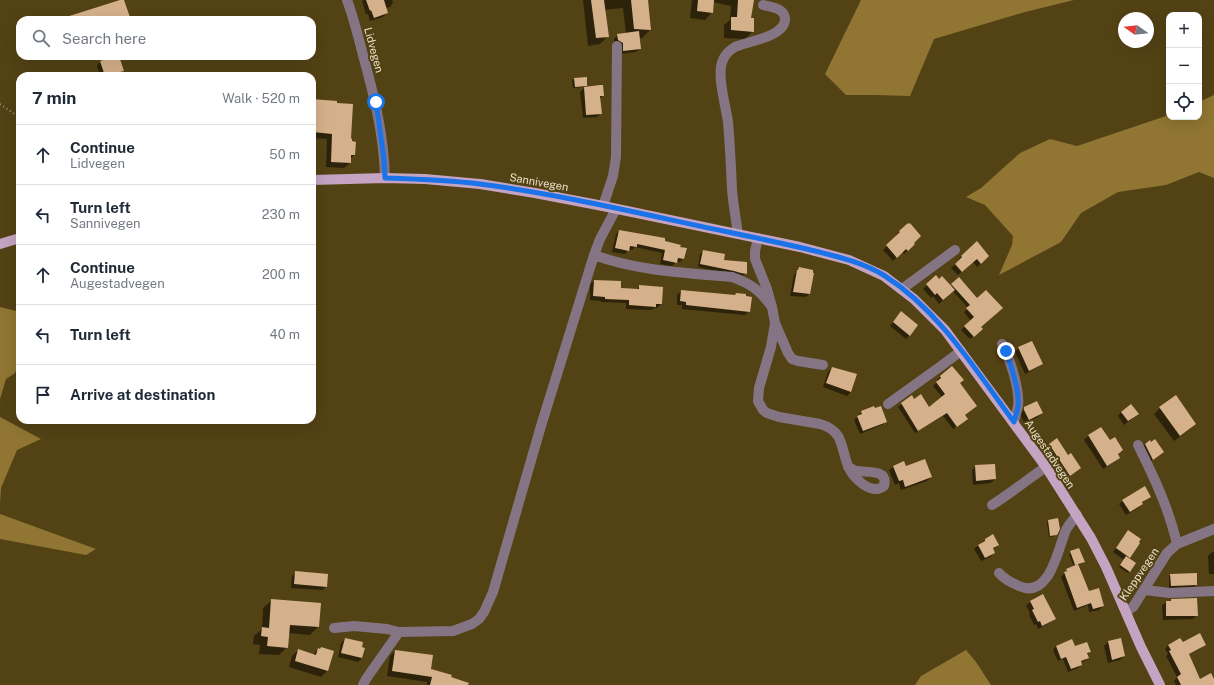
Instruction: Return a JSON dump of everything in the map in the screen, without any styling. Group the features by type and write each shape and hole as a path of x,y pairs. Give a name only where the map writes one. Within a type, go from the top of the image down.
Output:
{"main road":[{"name":"Sannivegen","path":"316,180 385,178 425,179 480,184 603,206 758,238"},
{"name":"Augestadvegen","path":"758,238 849,260 884,276 914,299 945,330 1014,422 1046,467 1077,515 1106,567 1160,685"},
{"path":"0,244 16,239"}],"street":[{"name":"Lidvegen","path":"347,0 376,102 384,159 385,178"},
{"path":"738,234 732,190 728,123 720,73 723,59 726,54 735,47 772,34 780,30 784,25 784,15 781,10 764,5"},
{"path":"603,206 613,176 616,157 617,46"},
{"path":"334,628 354,626 387,629 399,632 453,631 472,624 479,619 484,612 493,592 541,426 594,255 600,239 616,209"},
{"path":"758,238 755,250 755,259 767,289 772,307 774,323 771,347 759,388 758,401 763,410 767,413 779,417 825,425 834,431 838,436 844,451 848,467"},
{"path":"902,289 955,250"},
{"path":"594,255 657,270 732,277 755,288 762,294 772,307"},
{"path":"774,323 792,359 823,365"},
{"path":"1002,344 1008,357 1018,397 1018,406 1014,422"},
{"path":"888,404 961,351"},
{"path":"1138,445 1155,479 1173,526 1178,544"},
{"path":"992,505 1046,467"},
{"path":"999,573 1005,579 1023,588 1030,588 1043,582 1052,570 1066,529 1077,515"},
{"name":"Kleppvegen","path":"1126,612 1133,607 1145,590 1166,553 1178,544 1214,529"},
{"path":"1145,590 1170,593 1214,591"},
{"path":"363,685 399,632"}],"path":[{"path":"0,104 16,115"}],"shaded area":[{"path":"861,0 1074,0 1025,12 934,39 910,96 846,95 825,74"},
{"path":"1214,95 1214,178 1199,172 1166,185 1118,192 1081,213 1061,242 999,275 1012,245 1013,236 985,205 966,197 981,188 1020,153 1050,139 1077,146 1166,116 1166,120 1202,120 1202,101"},
{"path":"0,307 16,311 16,370 15,373 6,379 0,399"},
{"path":"0,417 41,439 17,450 1,488 0,503"},
{"path":"0,514 96,549 86,555 0,539"},
{"path":"966,650 991,685 915,685 921,676"}],"building":[{"path":"124,0 130,16 69,16"},
{"path":"366,0 384,0 388,13 374,18"},
{"path":"591,0 604,0 609,37 596,38"},
{"path":"631,0 648,0 651,30 634,29"},
{"path":"698,0 714,0 713,13 697,11"},
{"path":"738,0 754,0 751,18 754,18 754,32 731,30 731,17 737,17"},
{"path":"639,31 641,49 623,51 623,43 618,40 617,34"},
{"path":"120,60 124,71 104,72 100,61"},
{"path":"587,77 587,86 575,87 574,78"},
{"path":"603,85 604,96 600,96 602,114 586,115 584,87"},
{"path":"316,99 353,104 351,138 352,141 356,142 355,155 351,155 351,163 331,162 332,134 316,132"},
{"path":"908,223 910,223 921,236 908,251 906,249 897,258 886,245"},
{"path":"619,230 665,238 665,241 681,245 680,247 687,248 684,259 678,258 677,263 663,260 665,250 637,244 637,247 630,246 629,251 615,248"},
{"path":"977,241 989,256 981,264 977,259 962,272 955,264"},
{"path":"703,250 725,254 724,260 747,262 747,274 700,264"},
{"path":"799,267 813,270 814,273 810,294 793,292 797,270"},
{"path":"936,275 939,279 942,276 955,290 943,300 937,293 935,295 926,284"},
{"path":"959,277 977,298 986,290 1003,308 981,327 983,329 974,337 964,326 974,317 966,308 970,305 951,284"},
{"path":"594,280 621,281 621,288 639,289 639,285 663,287 662,304 656,304 656,307 629,305 629,300 605,299 605,297 593,296"},
{"path":"681,290 735,295 736,293 746,294 746,296 752,297 750,312 686,305 686,302 680,301"},
{"path":"901,311 918,325 910,336 893,322"},
{"path":"1032,341 1043,364 1029,371 1018,347"},
{"path":"952,366 964,380 960,383 977,406 965,415 968,419 957,427 947,413 918,431 901,403 912,395 914,399 921,394 929,407 945,394 936,382 941,378 940,376"},
{"path":"832,367 857,374 851,392 826,383"},
{"path":"1176,395 1196,424 1180,436 1159,407"},
{"path":"1037,401 1043,413 1029,420 1024,407"},
{"path":"1131,404 1139,414 1128,421 1121,412"},
{"path":"874,406 875,408 881,406 887,422 863,431 857,416 862,414 861,411"},
{"path":"1101,427 1110,440 1115,437 1123,450 1118,454 1120,458 1107,466 1088,435"},
{"path":"1057,438 1068,455 1071,453 1081,468 1070,476 1049,444"},
{"path":"1155,439 1164,452 1153,460 1145,444 1150,440 1151,442"},
{"path":"925,459 932,477 905,487 903,480 899,481 893,466 904,461 906,466"},
{"path":"995,464 996,479 976,481 975,465"},
{"path":"1145,486 1151,497 1130,512 1122,500"},
{"path":"1058,518 1060,529 1057,535 1050,536 1048,520"},
{"path":"1128,530 1141,539 1130,558 1116,548"},
{"path":"993,534 999,545 993,548 995,553 985,558 978,545"},
{"path":"1079,548 1085,562 1075,565 1070,551"},
{"path":"1126,556 1136,563 1130,572 1120,565"},
{"path":"1078,564 1089,591 1099,588 1104,606 1093,609 1091,603 1077,608 1064,572 1067,571 1066,569"},
{"path":"295,571 328,574 327,587 294,584"},
{"path":"1197,573 1197,585 1171,586 1170,574"},
{"path":"1043,594 1056,619 1042,626 1040,621 1038,622 1032,610 1034,609 1030,601"},
{"path":"1197,598 1198,616 1166,616 1166,601 1171,601 1171,599"},
{"path":"271,599 321,603 319,627 290,625 288,648 267,646 268,637 261,636 262,627 269,628"},
{"path":"1200,633 1206,645 1189,654 1200,679 1211,673 1214,679 1214,685 1181,685 1177,677 1181,674 1169,651 1171,650 1168,645 1180,638 1183,642"},
{"path":"345,638 363,642 362,647 365,648 362,658 341,653"},
{"path":"1121,638 1125,656 1112,660 1108,641"},
{"path":"1072,639 1075,646 1087,642 1091,652 1087,653 1089,658 1081,661 1082,665 1071,669 1066,657 1061,659 1056,646"},
{"path":"321,647 334,651 328,671 295,661 298,649 316,655 318,648 320,649"},
{"path":"395,650 433,655 431,669 452,675 451,677 469,683 468,685 430,685 432,677 392,671"}],"route":[{"path":"376,102 381,132 385,178 425,179 480,184 603,206 800,247 849,260 884,276 914,299 945,330 1014,422 1018,406 1018,397 1006,351"}]}
